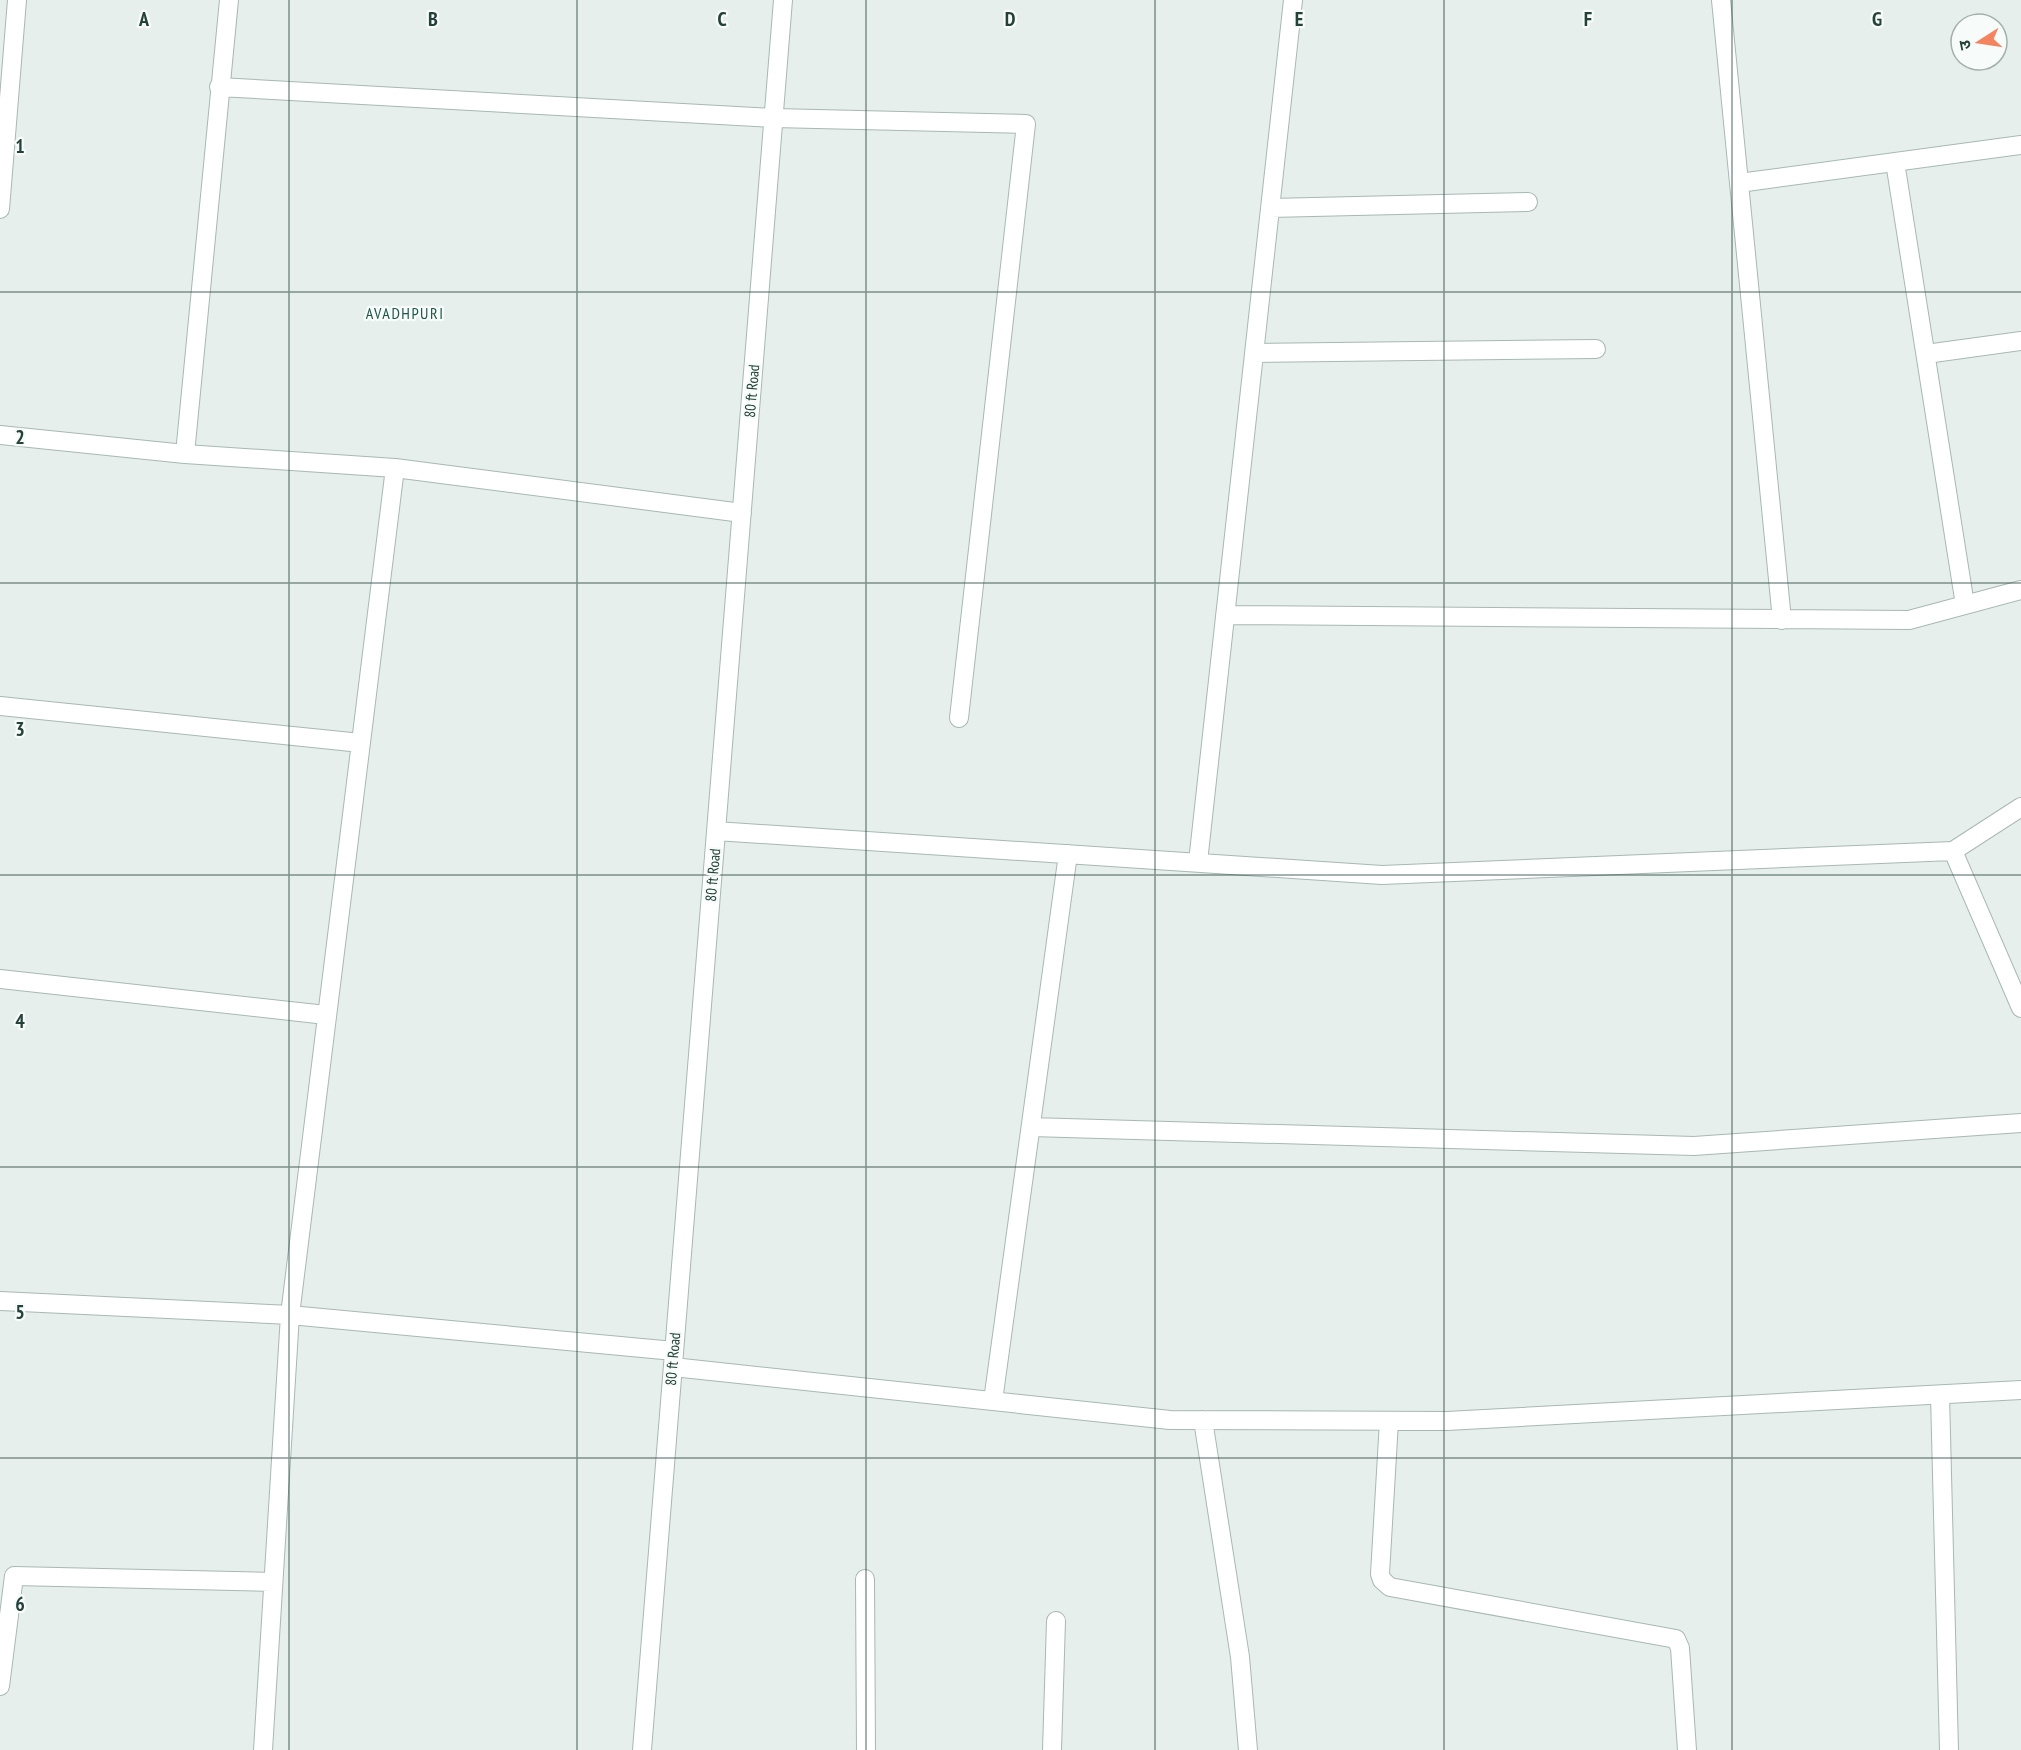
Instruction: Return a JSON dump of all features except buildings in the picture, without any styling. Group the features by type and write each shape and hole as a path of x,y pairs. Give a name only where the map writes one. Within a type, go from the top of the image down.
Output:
{"street":[{"path":"0,209 17,0"},
{"path":"185,454 229,0"},
{"name":"80 ft Road","path":"642,1750 783,0"},
{"path":"1198,862 1293,0"},
{"path":"1721,0 1782,620"},
{"path":"219,87 774,118 1026,124 959,718"},
{"path":"1739,183 2021,145"},
{"path":"1895,162 1965,605"},
{"path":"1270,208 1528,202"},
{"path":"1926,354 2021,341"},
{"path":"1254,353 1596,349"},
{"path":"0,435 185,454 394,468 742,513"},
{"path":"263,1750 290,1315 394,468"},
{"path":"1225,615 1909,620 2021,590"},
{"path":"0,706 361,743"},
{"path":"716,831 1382,875 1953,851 2021,807"},
{"path":"1953,851 2021,1008"},
{"path":"993,1401 1068,854"},
{"path":"0,979 327,1015"},
{"path":"1031,1127 1694,1146 2021,1123"},
{"path":"0,1301 290,1315 674,1359 993,1401 1170,1420 1447,1421 2021,1390"},
{"path":"1940,1395 1949,1750"},
{"path":"1203,1420 1240,1657 1248,1750"},
{"path":"1389,1421 1380,1574 1385,1584 1390,1587 1676,1639 1680,1648 1687,1750"},
{"path":"0,1686 14,1576 273,1582"},
{"path":"865,1579 866,1750"},
{"path":"1052,1750 1056,1621"}],"district":[{"name":"AVADHPURI","path":"405,313"}]}
